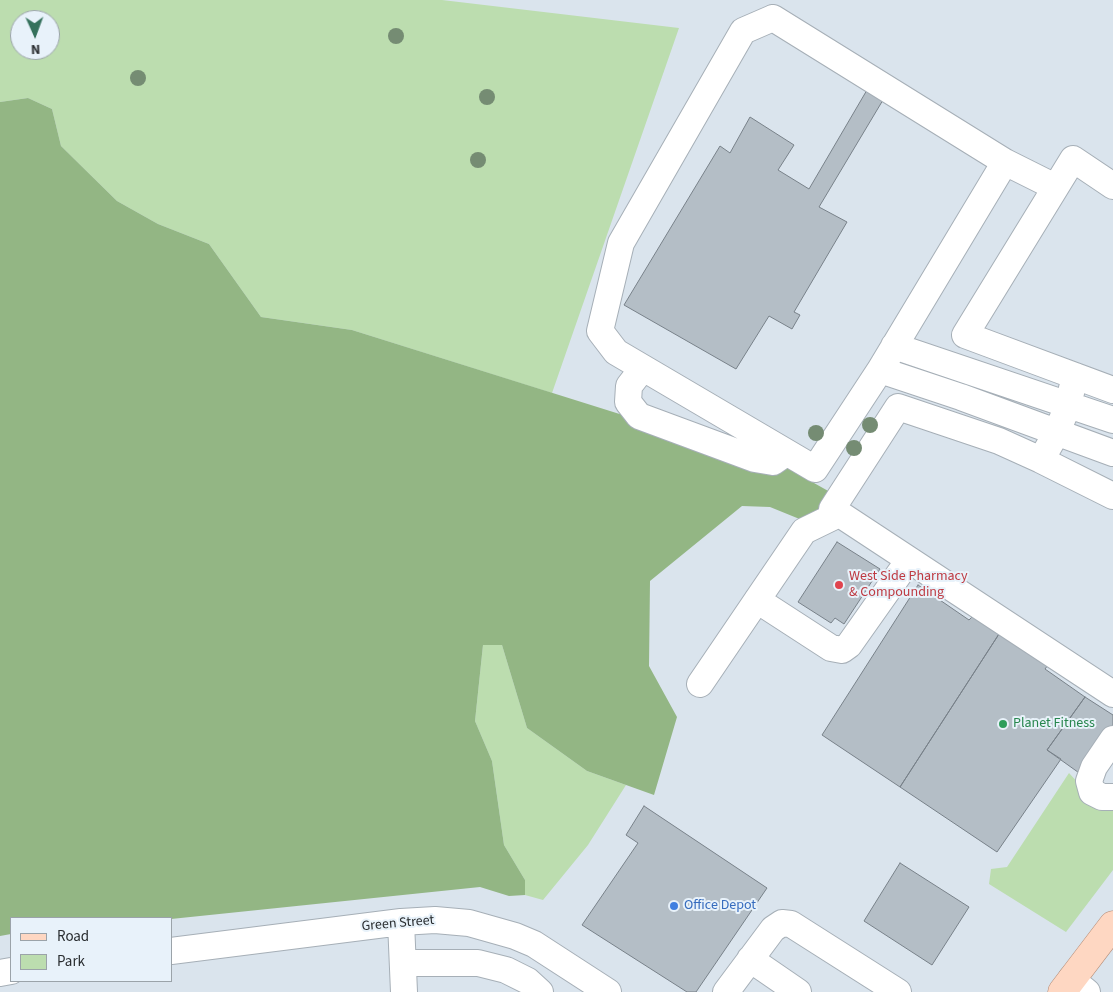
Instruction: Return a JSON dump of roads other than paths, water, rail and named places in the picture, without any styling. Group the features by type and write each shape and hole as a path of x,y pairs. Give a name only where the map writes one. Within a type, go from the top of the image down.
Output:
{"main road":[{"path":"1074,988 1111,933"}],"street":[{"path":"1055,188 1005,162 773,18 744,31 621,243 600,331 616,352 815,469 839,503 909,560 1113,694"},
{"path":"1113,186 1073,159 965,334 1113,390"},
{"path":"815,469 880,370 1005,162"},
{"path":"894,346 1113,420"},
{"path":"643,368 629,386 628,402 639,416 754,459 773,462 786,452"},
{"path":"880,370 1113,453"},
{"path":"1041,460 1057,432 1068,404 1075,376"},
{"path":"700,684 804,531 839,503 898,407 999,441 1113,496"},
{"path":"757,600 831,648 842,650 849,645 909,560"},
{"path":"1113,739 1094,767 1089,781 1092,792 1102,797 1113,797"},
{"name":"Green Street","path":"172,951 401,922 435,920 469,923 515,936 534,944 605,991"},
{"path":"401,922 404,992"},
{"path":"726,992 773,929 782,923 791,924 898,992"},
{"path":"750,959 798,992"},
{"path":"403,963 478,964 506,970 528,981 540,992"}],"place":[{"name":"West Side Pharmacy & Compounding","path":"839,585"},
{"name":"Planet Fitness","path":"1003,724"},
{"name":"Office Depot","path":"674,906"}]}
